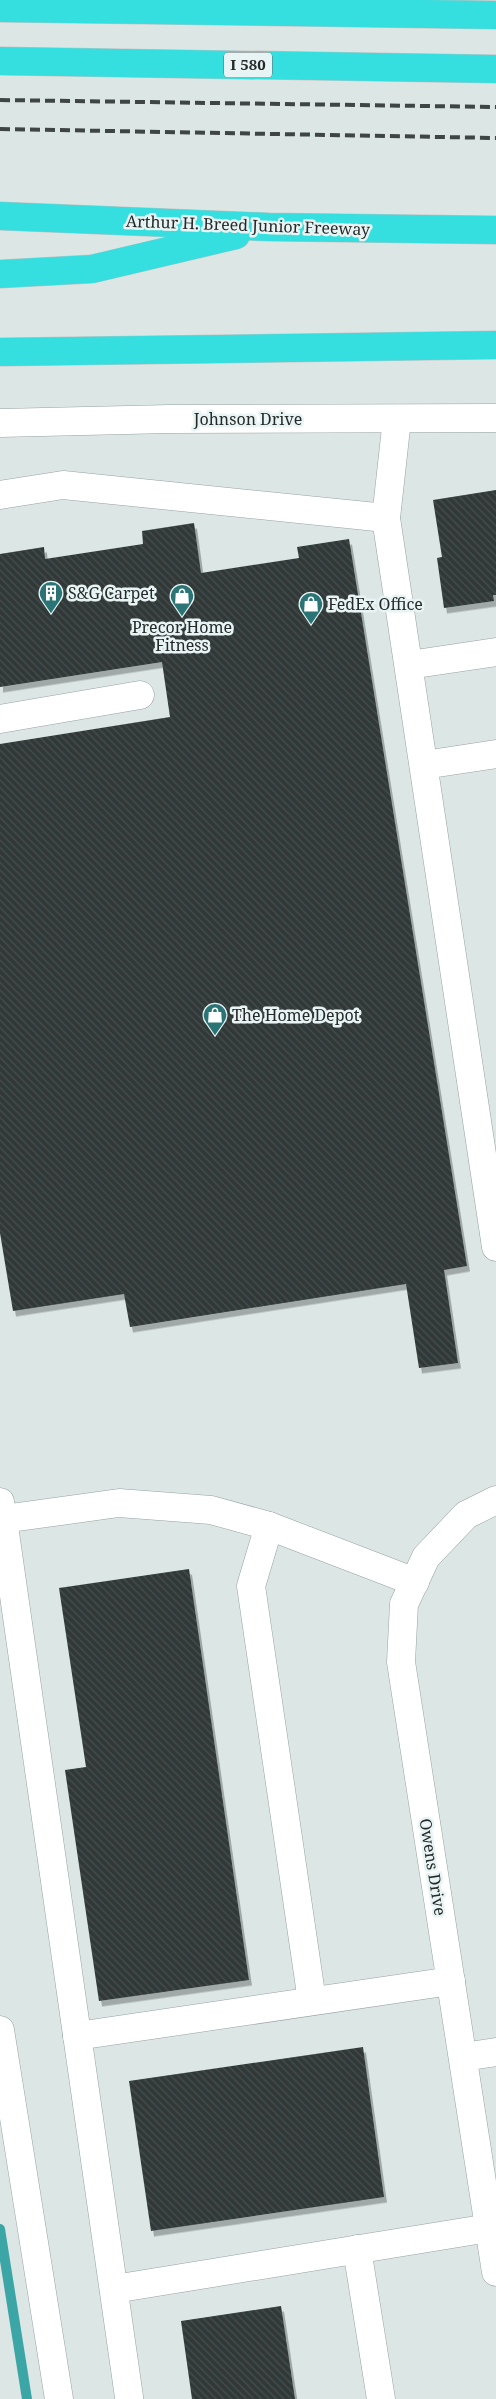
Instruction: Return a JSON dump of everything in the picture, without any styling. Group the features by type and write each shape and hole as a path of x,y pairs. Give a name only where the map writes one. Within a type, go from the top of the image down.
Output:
{"highway":[{"path":"0,8 496,14"},
{"name":"I 580","path":"0,62 496,69"},
{"name":"Arthur H. Breed Junior Freeway","path":"0,216 269,227 496,230"},
{"path":"0,274 92,269 269,227"},
{"path":"0,352 496,345"}],"street":[{"name":"Johnson Drive","path":"0,423 496,418"},
{"path":"397,419 386,518 496,1246"},
{"path":"0,495 63,485 386,518"},
{"path":"409,665 496,652"},
{"path":"0,719 140,695"},
{"path":"424,765 496,754"},
{"name":"Owens Drive","path":"496,1500 466,1515 426,1557 404,1604 402,1662 496,2272"},
{"path":"129,2397 1,1510 119,1503 211,1510 269,1526 415,1582"},
{"path":"269,1526 250,1586 312,2001"},
{"path":"77,2036 451,1981"},
{"path":"0,2030 59,2399"},
{"path":"463,2057 496,2052"},
{"path":"114,2289 489,2228"},
{"path":"357,2249 381,2399"}],"building":[{"path":"496,490 496,595 493,595 494,601 444,608 437,558 442,557 433,500"},
{"name":"The Home Depot","path":"194,523 201,573 299,558 297,547 349,539 467,1266 444,1270 458,1363 419,1368 406,1284 130,1327 124,1294 13,1311 0,1233 0,744 170,717 162,662 0,687 0,554 44,547 45,559 143,544 142,531"},
{"path":"189,1569 249,1980 99,2001 65,1770 86,1767 59,1588"},
{"path":"363,2047 384,2197 151,2231 129,2081"},
{"path":"281,2306 295,2399 192,2399 181,2321"}],"waterway":[{"path":"0,2229 27,2399"}],"railway":[{"path":"0,100 496,107"},
{"path":"0,129 496,138"}],"place":[{"name":"S&G Carpet","path":"51,614"},
{"name":"Precor Home Fitness","path":"182,617"},
{"name":"FedEx Office","path":"311,625"},
{"name":"The Home Depot","path":"215,1036"}]}
